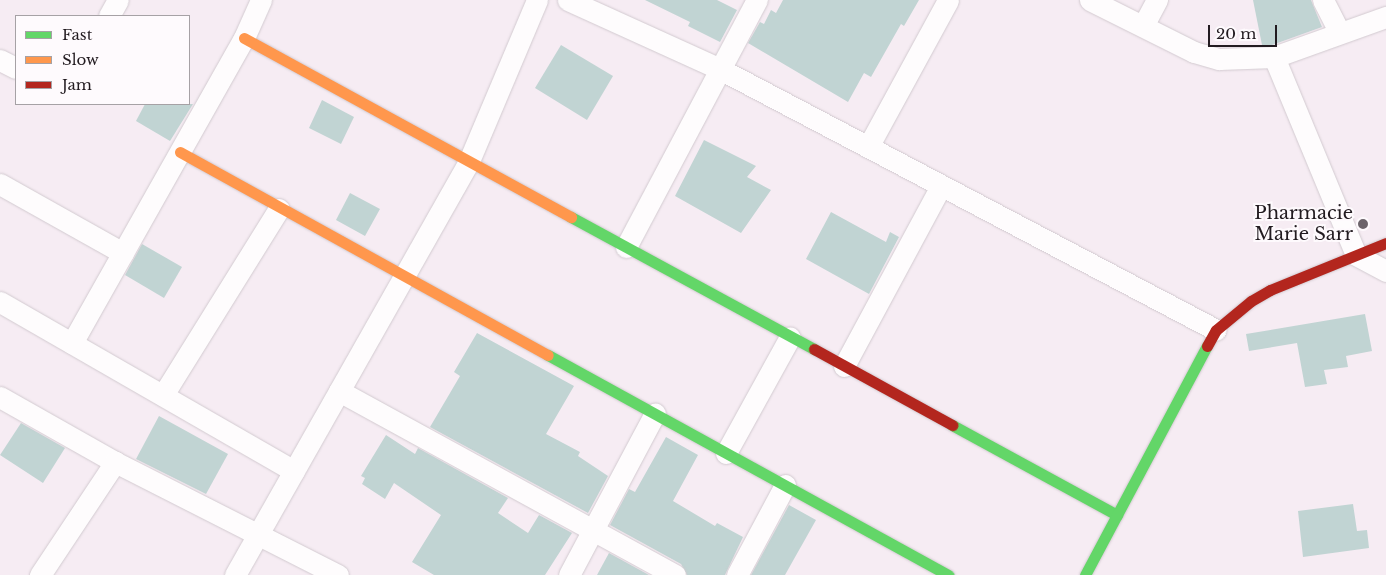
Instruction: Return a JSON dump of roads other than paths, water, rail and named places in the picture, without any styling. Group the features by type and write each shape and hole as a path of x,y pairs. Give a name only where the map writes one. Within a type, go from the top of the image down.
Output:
{"street":[{"path":"110,15 118,0"},
{"path":"72,343 244,38 261,0"},
{"path":"235,575 469,161 537,0"},
{"path":"626,247 757,0"},
{"path":"868,147 948,0"},
{"path":"1090,0 1194,52 1219,59 1274,57 1386,17"},
{"path":"1143,26 1157,0"},
{"path":"1323,0 1340,33"},
{"path":"578,2 720,69 1216,330"},
{"path":"244,38 1117,515"},
{"path":"1274,57 1356,254 1386,271"},
{"path":"0,60 15,68"},
{"path":"180,152 279,209 949,575"},
{"path":"0,184 123,252"},
{"path":"844,366 941,186"},
{"path":"163,395 279,209"},
{"path":"1085,575 1216,330 1251,301 1356,254 1386,243"},
{"path":"0,302 294,471"},
{"path":"726,453 790,337"},
{"path":"339,391 675,575"},
{"path":"1,398 115,462 338,575"},
{"path":"569,575 654,413"},
{"path":"40,575 115,462"},
{"path":"737,575 785,485"}],"place":[{"name":"Pharmacie Marie Sarr","path":"1363,224"}]}
